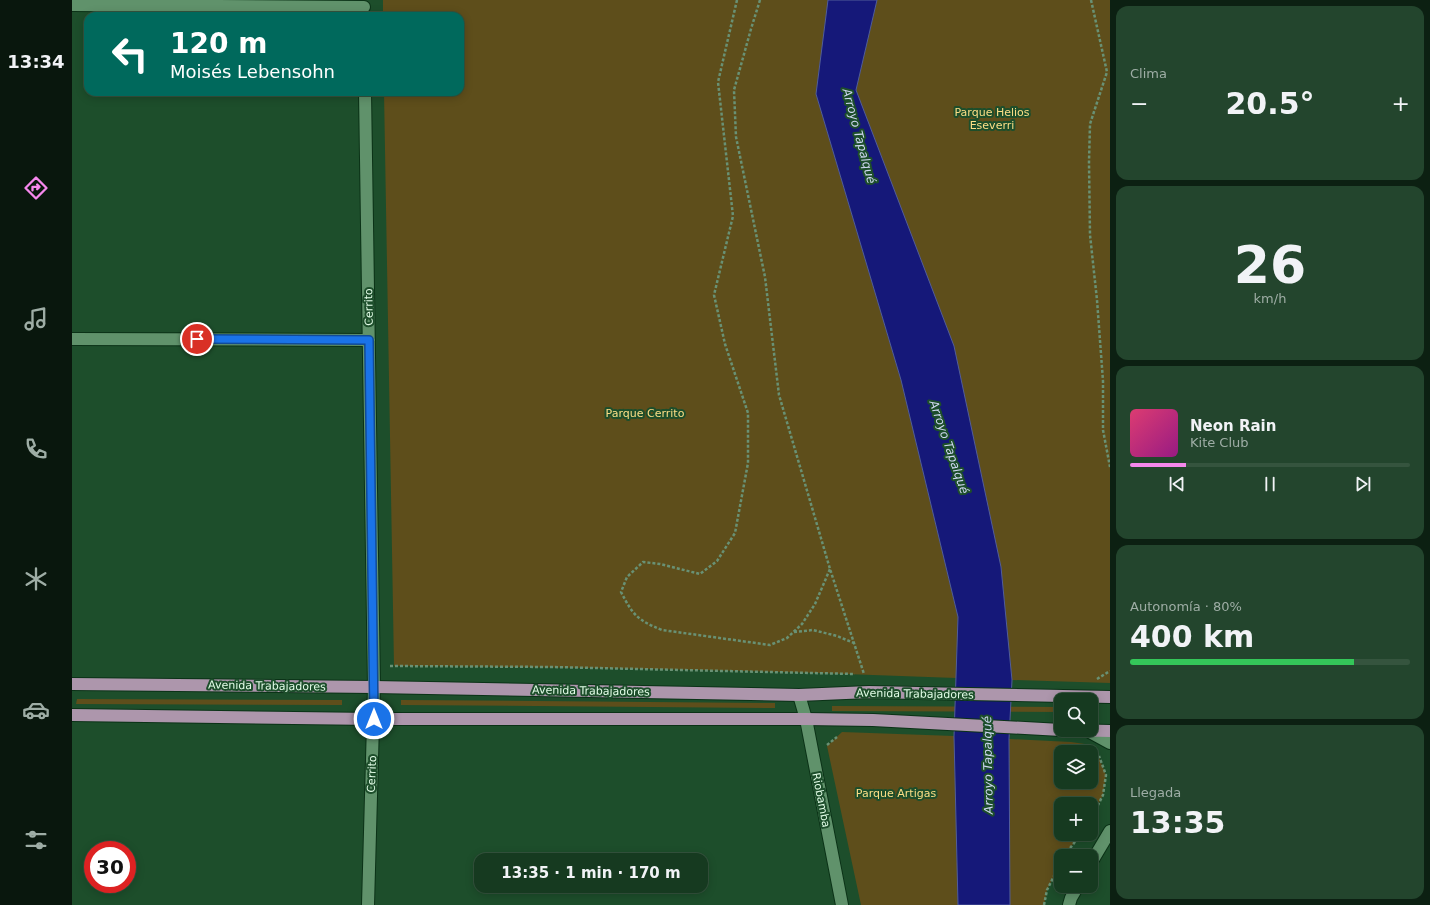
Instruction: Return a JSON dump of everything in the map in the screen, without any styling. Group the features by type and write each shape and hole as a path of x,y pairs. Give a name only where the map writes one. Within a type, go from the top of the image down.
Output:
{"main road":[{"name":"Avenida Trabajadores","path":"72,684 374,687 799,695 869,692 1110,697"},
{"path":"72,714 374,719 873,720 1054,730"},
{"path":"1098,730 1110,731"}],"street":[{"path":"72,5 364,8"},
{"name":"Cerrito","path":"365,96 374,687 368,905"},
{"path":"72,339 369,340"},
{"name":"Riobamba","path":"799,695 806,719 842,905"},
{"path":"1098,736 1110,743"},
{"path":"1098,852 1110,831"},
{"path":"1069,905 1074,893"}],"path":[{"path":"736,0 718,82 733,216 714,295 725,344 748,413 748,463 735,533 718,561 700,574 660,564 643,562 626,577 621,592 631,611 646,624 662,630 770,645 787,638 802,624 815,604 830,569"},
{"path":"394,666 552,667 864,674 830,569 779,395 765,277 736,137 734,90 760,0"},
{"path":"1091,0 1107,72 1090,124 1089,227 1097,300 1103,381 1103,430 1110,468"},
{"path":"793,632 813,630 837,636 854,643"},
{"path":"1096,679 1110,671"},
{"path":"826,746 842,732"},
{"path":"1098,755 1106,775 1103,796 1098,806"},
{"path":"1069,849 1076,841"},
{"path":"1044,905 1047,890 1054,876"}],"green space":[{"name":"Parque Cerrito","path":"383,0 828,0 816,94 901,380 958,617 956,678 675,669 394,666 384,96 464,96 464,12 383,12"},
{"name":"Parque Helios Eseverri","path":"877,0 1110,0 1110,683 1012,680 1001,567 856,90"},
{"path":"77,699 342,700 342,705 76,704"},
{"path":"401,700 775,703 775,708 401,705"},
{"path":"832,706 1054,707 1054,712 832,711"},
{"name":"Parque Artigas","path":"842,732 954,736 958,905 861,905 827,746"},
{"path":"1009,739 1071,742 1086,745 1054,745 1054,789 1098,789 1098,755 1106,775 1103,795 1098,805 1098,797 1054,797 1054,841 1076,841 1069,849 1054,849 1054,876 1047,890 1044,905 1010,905"}],"water":[{"name":"Arroyo Tapalqué","path":"828,0 877,0 856,90 954,346 1001,567 1012,680 1009,739 1010,905 958,905 954,736 958,617 901,380 816,94"}],"route":[{"path":"197,339 369,340 374,719"}]}
